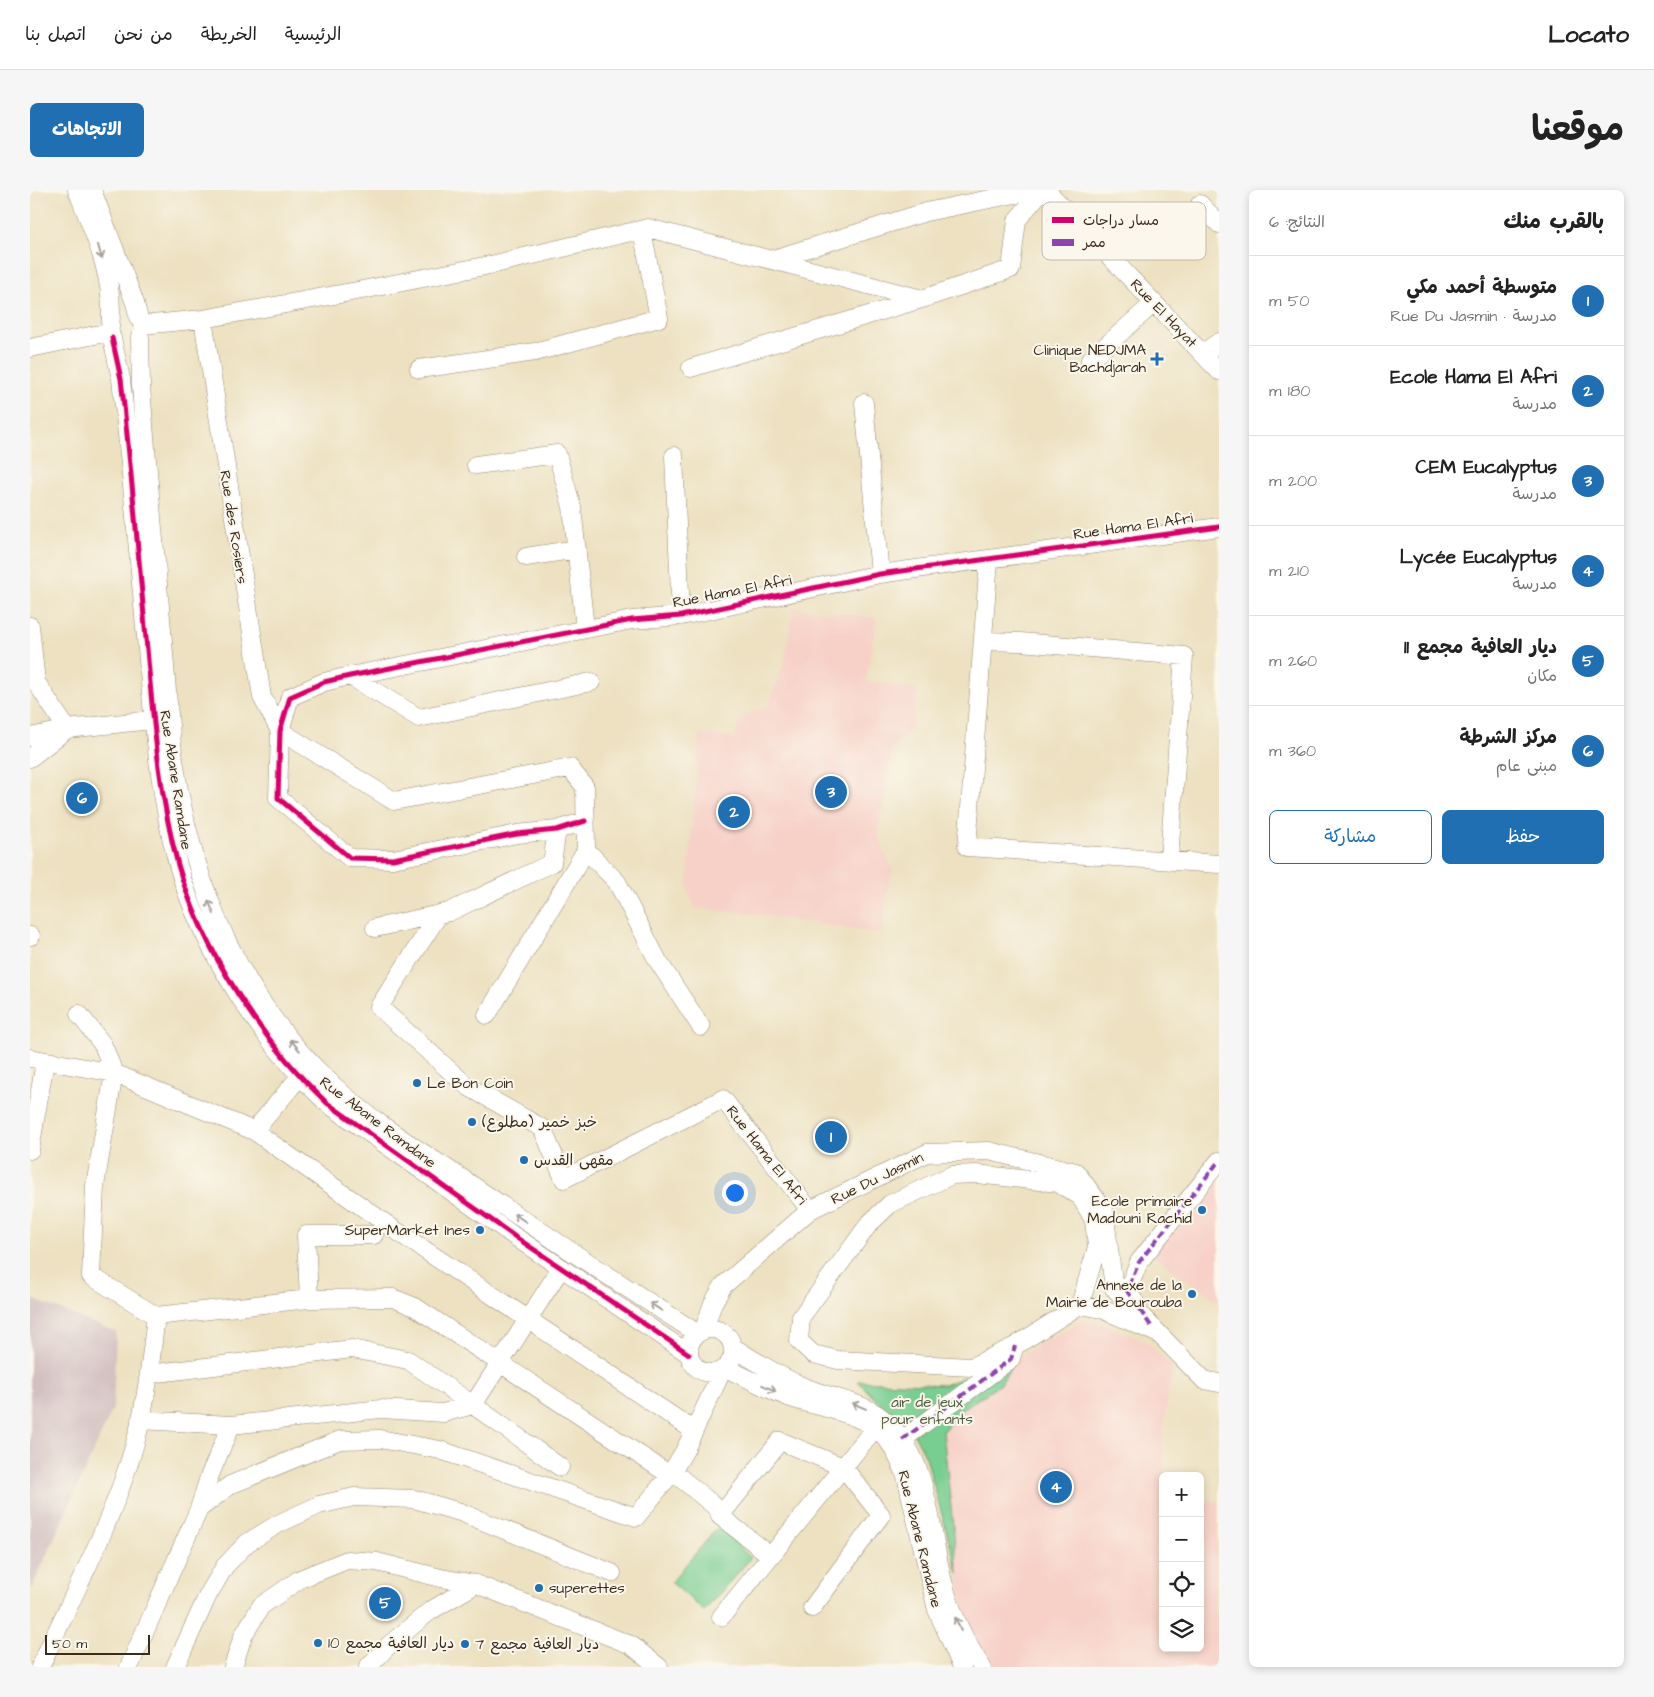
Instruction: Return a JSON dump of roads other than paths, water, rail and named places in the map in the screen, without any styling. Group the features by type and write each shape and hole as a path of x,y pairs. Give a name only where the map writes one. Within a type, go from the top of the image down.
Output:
{"street":[{"name":"Rue Abane Ramdane","path":"78,190 99,248 110,290 112,308 111,332 121,379 126,423 152,720 167,819 178,867 214,952 262,1031 305,1070 327,1103 561,1268 689,1354"},
{"path":"92,190 135,303 140,327 141,395 174,758 192,848 206,894 220,930 305,1070 334,1087 370,1116 565,1248 701,1331"},
{"path":"773,259 926,212 1034,190"},
{"path":"691,368 922,299 1011,269 1017,220 1042,190"},
{"name":"Rue El Hayat","path":"1046,190 1057,202"},
{"path":"1206,210 1219,224"},
{"path":"140,327 202,319 495,264 648,228 922,299"},
{"path":"419,368 535,352 659,318 642,230"},
{"name":"Rue El Hayat","path":"1113,260 1219,371"},
{"path":"1090,360 1154,303"},
{"path":"111,332 115,317 120,314 130,313 140,327"},
{"name":"Rue des Rosiers","path":"202,319 262,696 280,731"},
{"path":"111,332 126,345 131,344 140,327"},
{"path":"30,348 111,332"},
{"path":"1203,353 1219,342"},
{"path":"864,403 880,574"},
{"path":"476,465 557,454 572,507 585,629"},
{"path":"674,456 681,616"},
{"name":"Rue Hama El Afri","path":"280,731 290,697 324,682 350,676 632,620 681,616 880,574 1219,527"},
{"path":"526,557 577,549"},
{"path":"989,559 968,847 1219,864"},
{"path":"30,626 36,682 67,729"},
{"path":"983,641 1020,642 1184,656 1169,860"},
{"path":"350,676 419,718 591,682"},
{"path":"30,737 67,729 152,720"},
{"path":"30,758 67,729"},
{"path":"487,1015 586,850 586,821 585,787 570,768 394,801 280,731 278,798 350,858 393,860 517,834 557,830 586,821"},
{"path":"375,928 449,912 552,863 557,830"},
{"path":"586,850 617,882 658,961 701,1027"},
{"name":"Rue Hama El Afri","path":"439,914 379,1007 467,1086 542,1128 564,1179 723,1099 810,1210"},
{"path":"79,1014 104,1045 114,1073 95,1186 91,1276 156,1316 309,1299 393,1298 415,1307 671,1473 723,1513"},
{"path":"31,1141 38,1059 114,1073 254,1131 395,1230 529,1318 696,1422"},
{"path":"254,1131 305,1070"},
{"name":"Rue Du Jasmin","path":"701,1331 713,1303 723,1286 810,1210 926,1153 989,1151 1076,1172 1104,1210 1114,1288 1204,1380 1219,1383"},
{"path":"1155,1330 1127,1291 1130,1283 1139,1262 1219,1161"},
{"path":"1080,1306 1097,1247 1094,1220 1080,1196 1058,1183 976,1174 952,1175 890,1204 869,1224 801,1317 799,1341 813,1354 838,1360 970,1368 1015,1346 1080,1306 1102,1309 1155,1330"},
{"path":"309,1299 306,1235 374,1235"},
{"path":"140,1420 231,1425 381,1408 443,1412 473,1405 561,1268"},
{"path":"40,1667 118,1496 140,1420 149,1374 156,1316"},
{"path":"199,1509 230,1486 340,1440 380,1439 440,1450 636,1517 671,1473 685,1450 696,1422 724,1369 732,1359 733,1347 730,1338 723,1331 714,1328 701,1331 689,1346 692,1363 699,1369 707,1372 724,1369"},
{"path":"902,1440 1012,1359 1015,1346"},
{"path":"733,1347 803,1387 870,1410 883,1419 902,1440 916,1463 944,1585 970,1650 982,1667"},
{"path":"149,1374 352,1349 408,1360 560,1467"},
{"path":"696,1422 699,1369"},
{"name":"Rue Abane Ramdane","path":"724,1369 786,1396 847,1415 875,1428 897,1455 906,1476 938,1610 962,1667"},
{"path":"129,1667 199,1509 209,1477 231,1425"},
{"path":"721,1617 875,1428"},
{"path":"771,1556 720,1516 780,1441 844,1467 881,1515 812,1608"},
{"path":"174,1667 208,1596 225,1566 247,1543 278,1524 319,1504 354,1497 414,1499 460,1512 612,1573"},
{"path":"233,1667 243,1636 261,1606 300,1579 347,1560 377,1562 441,1578 476,1584 631,1645 659,1667"},
{"path":"368,1667 389,1645 430,1611 476,1584"}],"place":[{"name":"Clinique NEDJMA Bachdjarah","path":"1157,359"},
{"name":"CEM Eucalyptus","path":"831,792"},
{"name":"مركز الشرطة","path":"82,798"},
{"name":"Ecole Hama El Afri","path":"734,812"},
{"name":"Le Bon Coin","path":"417,1083"},
{"name":"خبز خمير (مطلوع)","path":"472,1122"},
{"name":"متوسطة أحمد مكي","path":"831,1137"},
{"name":"مقهى القدس","path":"524,1160"},
{"name":"Ecole primaire Madouni Rachid","path":"1202,1210"},
{"name":"SuperMarket Ines","path":"480,1230"},
{"name":"Annexe de la Mairie de Bourouba","path":"1192,1294"},
{"name":"Lycée Eucalyptus","path":"1056,1487"},
{"name":"superettes","path":"539,1588"},
{"name":"ديار العافية مجمع 11","path":"385,1603"},
{"name":"ديار العافية مجمع 10","path":"318,1643"},
{"name":"ديار العافية مجمع 7","path":"465,1644"}],"park label":[{"name":"air de jeux pour enfants","path":"927,1410"}]}
